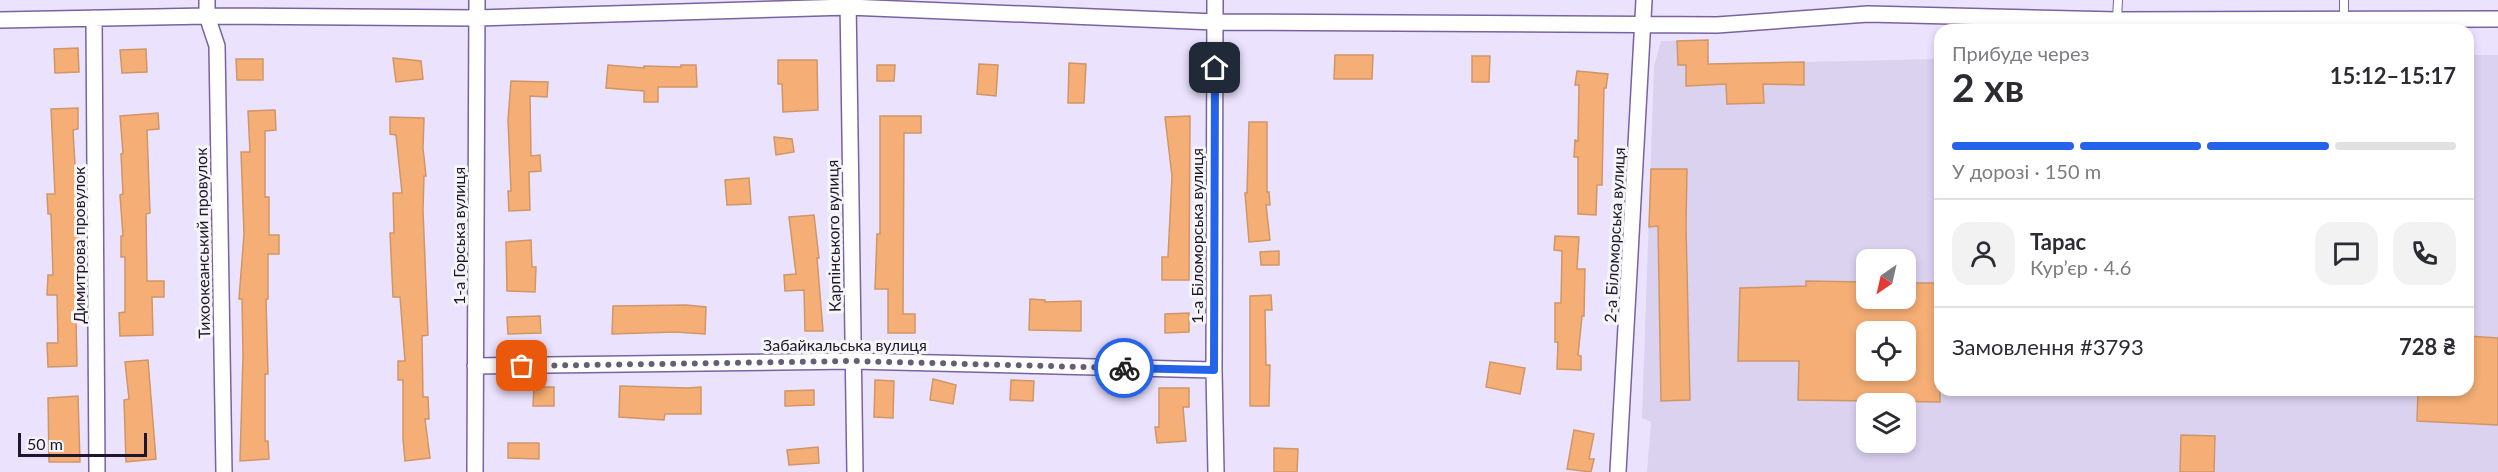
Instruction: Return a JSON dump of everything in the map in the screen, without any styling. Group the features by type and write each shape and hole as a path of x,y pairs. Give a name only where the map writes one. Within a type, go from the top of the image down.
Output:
{"street":[{"name":"Тихоокеанський провулок","path":"207,0 207,16 217,46 224,472"},
{"name":"1-а Горська вулиця","path":"475,472 477,0"},
{"name":"1-а Біломорська вулиця","path":"1215,0 1216,472"},
{"name":"2-а Біломорська вулиця","path":"1618,472 1644,0"},
{"path":"0,20 207,16 477,18 848,3 1215,22 1717,25 1868,7 2117,20 2498,19"},
{"name":"Карпінського вулиця","path":"848,3 855,472"},
{"name":"Димитрова провулок","path":"94,18 97,472"},
{"name":"Забайкальська вулиця","path":"475,366 853,361 1214,370"}],"lane":[{"path":"2117,20 2118,0"},
{"path":"2344,0 2344,20"}],"shaded area":[{"path":"1708,40 1709,64 1934,59 1934,396 2474,396 2474,55 2498,55 2498,472 1647,472 1651,422 1642,418 1654,66 1661,41"}],"building":[{"path":"1708,40 1708,64 1804,62 1804,85 1763,84 1764,103 1727,104 1726,84 1686,86 1686,65 1678,65 1677,41"},
{"path":"78,48 79,72 55,73 54,49"},
{"path":"146,49 147,72 122,73 120,50"},
{"path":"1335,55 1373,55 1372,79 1334,79"},
{"path":"1472,56 1490,56 1489,82 1472,82"},
{"path":"393,58 421,61 423,79 396,82"},
{"path":"236,59 263,59 263,80 237,80"},
{"path":"778,60 817,60 818,110 783,112 782,84 778,84"},
{"path":"1069,63 1086,64 1084,103 1068,103"},
{"path":"979,64 998,65 996,96 977,94"},
{"path":"608,65 644,68 644,66 696,65 697,87 658,87 658,102 644,102 644,91 606,88"},
{"path":"877,65 895,65 894,81 877,81"},
{"path":"1577,71 1608,74 1606,88 1604,88 1602,185 1597,185 1596,215 1578,214 1578,157 1574,157 1575,140 1578,141 1579,85 1575,85"},
{"path":"511,81 548,82 547,97 530,96 531,156 540,155 541,171 529,172 530,210 509,211 508,191 511,191 508,120"},
{"path":"78,108 78,129 73,130 79,234 77,366 48,367 47,343 58,343 57,295 47,295 48,275 53,275 51,214 48,214 47,194 55,194 51,109"},
{"path":"275,110 276,130 265,131 265,197 269,197 269,235 279,235 279,254 268,254 268,299 266,299 268,374 265,374 265,441 268,441 269,459 240,461 243,356 242,299 239,299 244,234 241,152 250,152 248,111"},
{"path":"158,113 159,129 147,130 150,213 146,214 147,281 164,281 164,297 152,297 153,335 120,336 119,313 125,312 125,257 121,257 121,236 123,236 120,195 123,194 121,154 123,153 120,116"},
{"path":"880,116 921,116 921,133 904,133 903,314 915,314 915,333 888,333 888,289 875,289 877,234 880,234"},
{"path":"1190,116 1189,280 1162,280 1162,257 1168,257 1172,176 1165,117"},
{"path":"390,117 424,118 423,148 426,176 424,176 423,210 428,335 422,336 423,397 428,397 429,419 425,419 430,458 405,461 403,380 398,380 398,361 405,361 400,297 393,297 390,233 394,233 393,193 402,193 396,135 390,134"},
{"path":"1249,122 1267,122 1267,192 1269,192 1270,205 1266,205 1270,240 1249,242 1245,193 1247,193"},
{"path":"774,137 792,139 794,152 776,155"},
{"path":"1651,169 1687,169 1690,400 1661,401 1658,226 1649,227"},
{"path":"749,178 751,204 727,205 725,180"},
{"path":"814,215 823,331 805,331 804,290 785,291 784,275 796,274 789,217"},
{"path":"1555,236 1579,237 1577,269 1585,269 1584,316 1582,316 1578,355 1581,356 1581,370 1557,369 1558,342 1555,342 1555,303 1561,303 1562,251 1554,250"},
{"path":"531,240 532,267 536,267 535,292 507,291 506,242"},
{"path":"1279,251 1279,265 1261,265 1260,252"},
{"path":"1806,281 1856,282 1856,309 1916,309 1916,283 1934,283 1934,396 1940,396 1940,402 1916,402 1916,393 1856,393 1856,401 1798,400 1799,361 1738,361 1740,288 1806,286"},
{"path":"1271,295 1272,310 1265,310 1266,365 1270,365 1269,406 1250,406 1250,296"},
{"path":"1030,299 1045,300 1045,302 1081,301 1081,331 1029,330"},
{"path":"613,306 706,307 705,334 675,332 612,334"},
{"path":"1189,313 1189,332 1165,333 1165,314"},
{"path":"540,316 541,333 508,334 507,317"},
{"path":"2474,336 2498,338 2498,425 2417,421 2418,396 2474,396"},
{"path":"148,360 156,459 126,462 124,400 129,399 125,362"},
{"path":"1490,362 1525,368 1520,394 1486,387"},
{"path":"933,379 956,385 953,404 930,400"},
{"path":"875,380 894,381 893,418 874,417"},
{"path":"1011,380 1034,381 1033,401 1010,400"},
{"path":"620,386 701,387 701,414 665,414 664,420 619,417"},
{"path":"534,387 554,387 554,406 533,406"},
{"path":"1159,388 1189,388 1189,407 1183,407 1186,441 1157,443 1155,427 1159,427"},
{"path":"814,390 814,405 785,406 785,391"},
{"path":"78,396 80,462 49,462 48,398"},
{"path":"1574,430 1594,434 1589,459 1594,459 1591,472 1567,469"},
{"path":"2181,435 2215,436 2214,472 2180,472"},
{"path":"508,443 539,443 539,459 508,458"},
{"path":"818,447 819,463 789,465 787,450"},
{"path":"1274,448 1298,449 1297,472 1274,472"}],"way so far":[{"path":"522,366 853,361 1124,368"}],"route":[{"path":"1124,368 1214,370 1215,68"}]}
